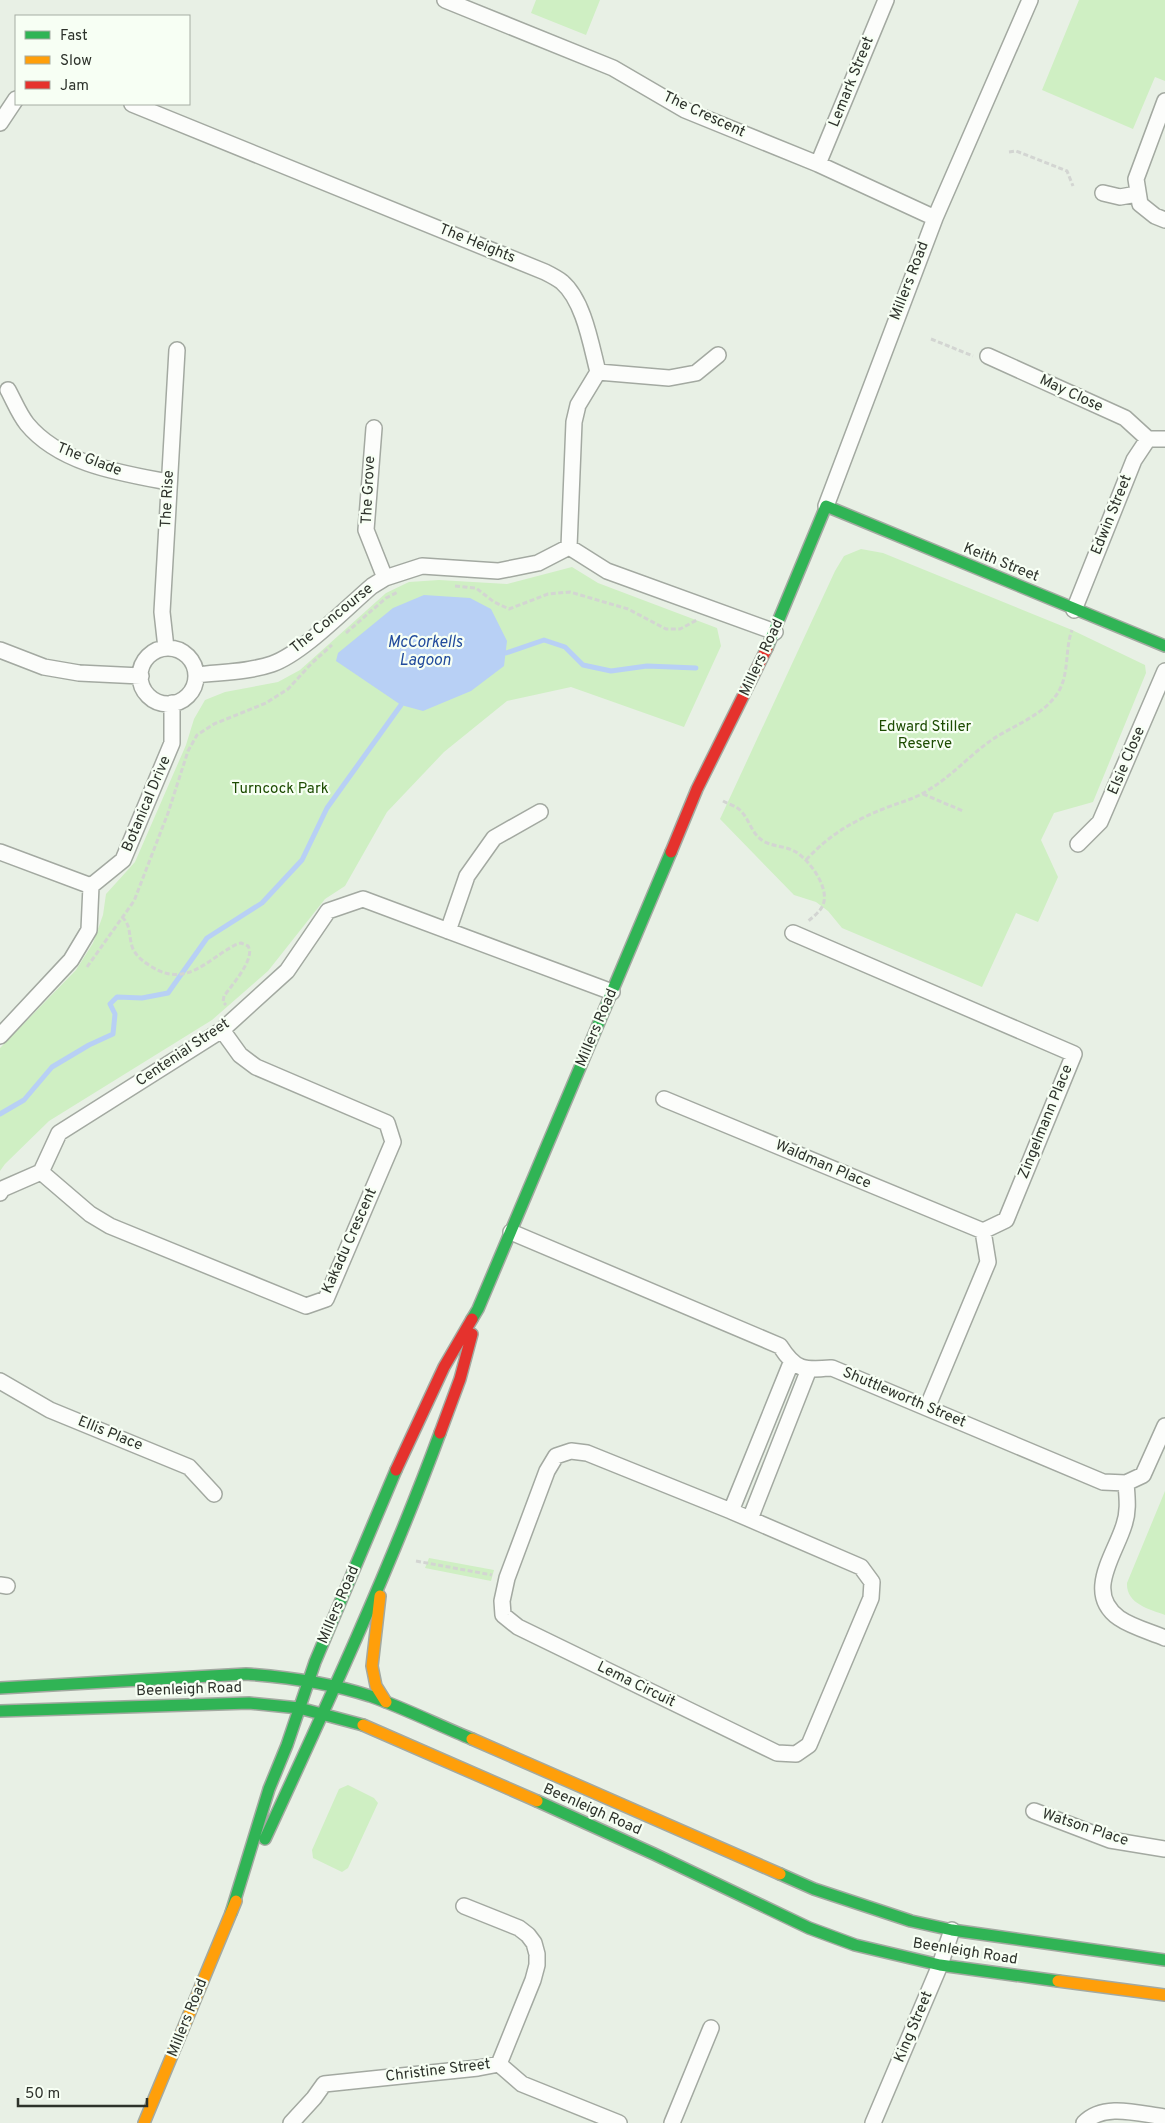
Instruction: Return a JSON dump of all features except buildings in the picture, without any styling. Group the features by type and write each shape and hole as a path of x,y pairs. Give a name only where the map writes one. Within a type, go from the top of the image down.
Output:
{"street":[{"name":"The Crescent","path":"446,0 613,68 685,110 818,164 935,218"},
{"name":"Lemark Street","path":"818,164 886,0"},
{"name":"Millers Road","path":"231,1913 269,1789 309,1680 411,1436 444,1367 478,1309 697,789 737,712 775,632 826,506 935,218 1030,0"},
{"path":"0,123 15,100"},
{"path":"1165,102 1136,179 1140,204 1155,216 1165,220"},
{"name":"The Heights","path":"134,105 545,272 562,283 574,297 589,334 598,372"},
{"path":"1103,193 1120,197 1137,194"},
{"name":"The Rise","path":"166,648 162,612 177,350"},
{"path":"718,355 696,373 669,378 598,372 578,405 574,422 569,547 607,571 775,632"},
{"name":"May Close","path":"988,356 1125,418 1148,439"},
{"name":"The Glade","path":"8,390 26,424 52,446 90,463 116,471 168,482"},
{"name":"The Grove","path":"374,428 366,530 386,578"},
{"path":"1148,439 1165,438"},
{"name":"Edwin Street","path":"1074,610 1134,460 1148,439"},
{"name":"Keith Street","path":"826,506 1165,646"},
{"name":"The Concourse","path":"196,675 246,670 273,664 298,650 372,586 386,578 422,566 498,572 538,563 569,547"},
{"path":"166,648 180,651 187,655 192,661 196,675 190,693 179,701 172,703 165,703 153,698 144,689 141,676 144,663 148,657 166,648"},
{"path":"0,650 44,667 79,673 141,676"},
{"name":"Elsie Close","path":"1078,844 1100,822 1165,671"},
{"name":"Botanical Drive","path":"91,886 123,860 172,743 172,703"},
{"path":"448,931 467,876 494,838 540,812"},
{"path":"0,852 91,886 89,930 71,960 0,1036"},
{"name":"Centenial Street","path":"41,1172 59,1133 222,1030 287,971 328,912 363,899 612,992"},
{"name":"Zingelmann Place","path":"793,933 1074,1054 1006,1220 983,1231"},
{"name":"Kakadu Crescent","path":"41,1172 90,1214 110,1226 306,1306 326,1299 393,1142 387,1123 256,1067 240,1056 222,1030"},
{"name":"Waldman Place","path":"664,1099 983,1231"},
{"path":"0,1193 2,1189 41,1172"},
{"path":"927,1408 988,1262 983,1231"},
{"path":"511,1232 780,1346 791,1363 731,1511"},
{"name":"Millers Road","path":"144,2123 231,1913 323,1713 414,1503 460,1378 478,1309"},
{"name":"Shuttleworth Street","path":"791,1363 810,1369 832,1368 1103,1482 1126,1483"},
{"path":"750,1519 810,1369"},
{"name":"Ellis Place","path":"0,1381 50,1410 189,1467 214,1494"},
{"path":"1165,1426 1143,1475 1126,1483 1128,1511 1102,1580 1103,1597 1109,1610 1121,1619 1165,1638"},
{"name":"Lema Circuit","path":"572,1451 587,1453 731,1511 861,1567 872,1582 871,1598 809,1745 796,1754 777,1753 518,1628 504,1615 502,1601 507,1578 546,1471 556,1456 572,1451"},
{"path":"382,1576 372,1666 376,1686 386,1702"},
{"name":"Beenleigh Road","path":"0,1688 246,1674 334,1684 386,1702 814,1889 912,1921 952,1930 1165,1960"},
{"name":"Beenleigh Road","path":"0,1711 249,1703 299,1708 323,1713 343,1718 393,1737 654,1854 809,1928 855,1946 940,1965 1165,1995"},
{"name":"Watson Place","path":"1034,1811 1110,1840 1165,1849"},
{"path":"464,1906 519,1928 528,1935 534,1944 537,1954 537,1965 533,1980 499,2064"},
{"name":"King Street","path":"873,2123 940,1965 952,1930"},
{"path":"672,2123 711,2028"},
{"name":"Christine Street","path":"291,2123 324,2084 478,2068 499,2064 522,2084 619,2123"},
{"path":"1084,2123 1097,2114 1110,2110 1165,2117"}],"path":[{"path":"1009,152 1016,151 1067,172 1073,186"},
{"path":"930,339 969,356 988,356"},
{"path":"451,586 476,588 494,602 509,609 548,594 570,592 628,609 666,629 680,629 698,619"},
{"path":"345,634 386,598 400,590"},
{"path":"806,860 831,835 865,816 909,801 922,794 993,740 1038,713 1052,701 1060,690 1065,676 1068,642 1072,630"},
{"path":"86,968 134,901 168,813 188,751 197,735 214,724 266,703 288,690 310,664 338,640"},
{"path":"922,794 963,810"},
{"path":"723,801 740,810 754,834 763,841 788,849 806,860 821,884 825,896 824,904 810,921 793,933"},
{"path":"122,917 128,922 130,941 137,956 164,973 176,975 186,973 208,963 235,945 241,943 248,946 250,948 248,961 223,999 225,1005 236,1017"},
{"path":"416,1561 507,1578"}],"green space":[{"path":"536,0 600,0 586,35 531,13"},
{"path":"1079,0 1165,0 1165,81 1155,77 1133,129 1042,90"},
{"name":"Edward Stiller Reserve","path":"861,549 883,553 1072,630 1145,665 1146,673 1093,802 1054,813 1041,840 1058,877 1038,922 1016,913 982,987 842,928 828,911 816,902 794,895 720,819 835,571 844,556"},
{"name":"Turncock Park","path":"572,567 598,583 717,628 721,646 684,727 571,687 507,701 444,752 387,812 345,886 325,899 268,971 212,1020 49,1121 0,1171 0,1048 76,970 93,943 103,915 106,894 135,862 186,745 194,719 205,700 225,692 278,682 300,670 386,593 409,582 439,580 507,584"},
{"path":"1165,1491 1165,1615 1134,1601 1130,1596 1127,1583"},
{"path":"429,1558 494,1570 491,1581 425,1568"},
{"path":"348,1785 374,1798 378,1803 348,1868 342,1872 313,1858 312,1850 339,1789"}],"water":[{"name":"McCorkells Lagoon","path":"424,595 470,598 491,609 507,641 504,666 471,691 423,711 401,705 336,661 338,653 393,608"}],"waterway":[{"path":"506,653 544,640 565,647 583,665 611,671 647,666 696,668"},
{"path":"0,1114 24,1100 52,1067 89,1045 113,1034 115,1014 110,1004 117,997 142,998 168,993 207,938 262,903 302,860 327,808 401,705"}],"traffic: fast":[{"path":"767,648 826,506 1165,646"},
{"path":"472,1319 478,1309 671,852"},
{"path":"265,1839 379,1587 440,1433"},
{"path":"231,1913 269,1789 287,1745 315,1662 396,1470"},
{"path":"0,1688 246,1674 277,1677 309,1681 355,1691 396,1706 472,1739"},
{"path":"0,1711 249,1703 299,1708 363,1725"},
{"path":"537,1801 809,1928 855,1945 940,1965 1058,1981"},
{"path":"780,1874 814,1889 911,1921 952,1930 1165,1960"}],"traffic: slow":[{"path":"380,1596 372,1666 376,1686 386,1702"},
{"path":"363,1725 537,1801"},
{"path":"472,1739 780,1874"},
{"path":"144,2123 236,1901"},
{"path":"1058,1981 1165,1995"}],"traffic: jam":[{"path":"671,852 697,789 767,648"},
{"path":"396,1470 444,1367 472,1319"},
{"path":"440,1433 460,1379 472,1334"}]}
